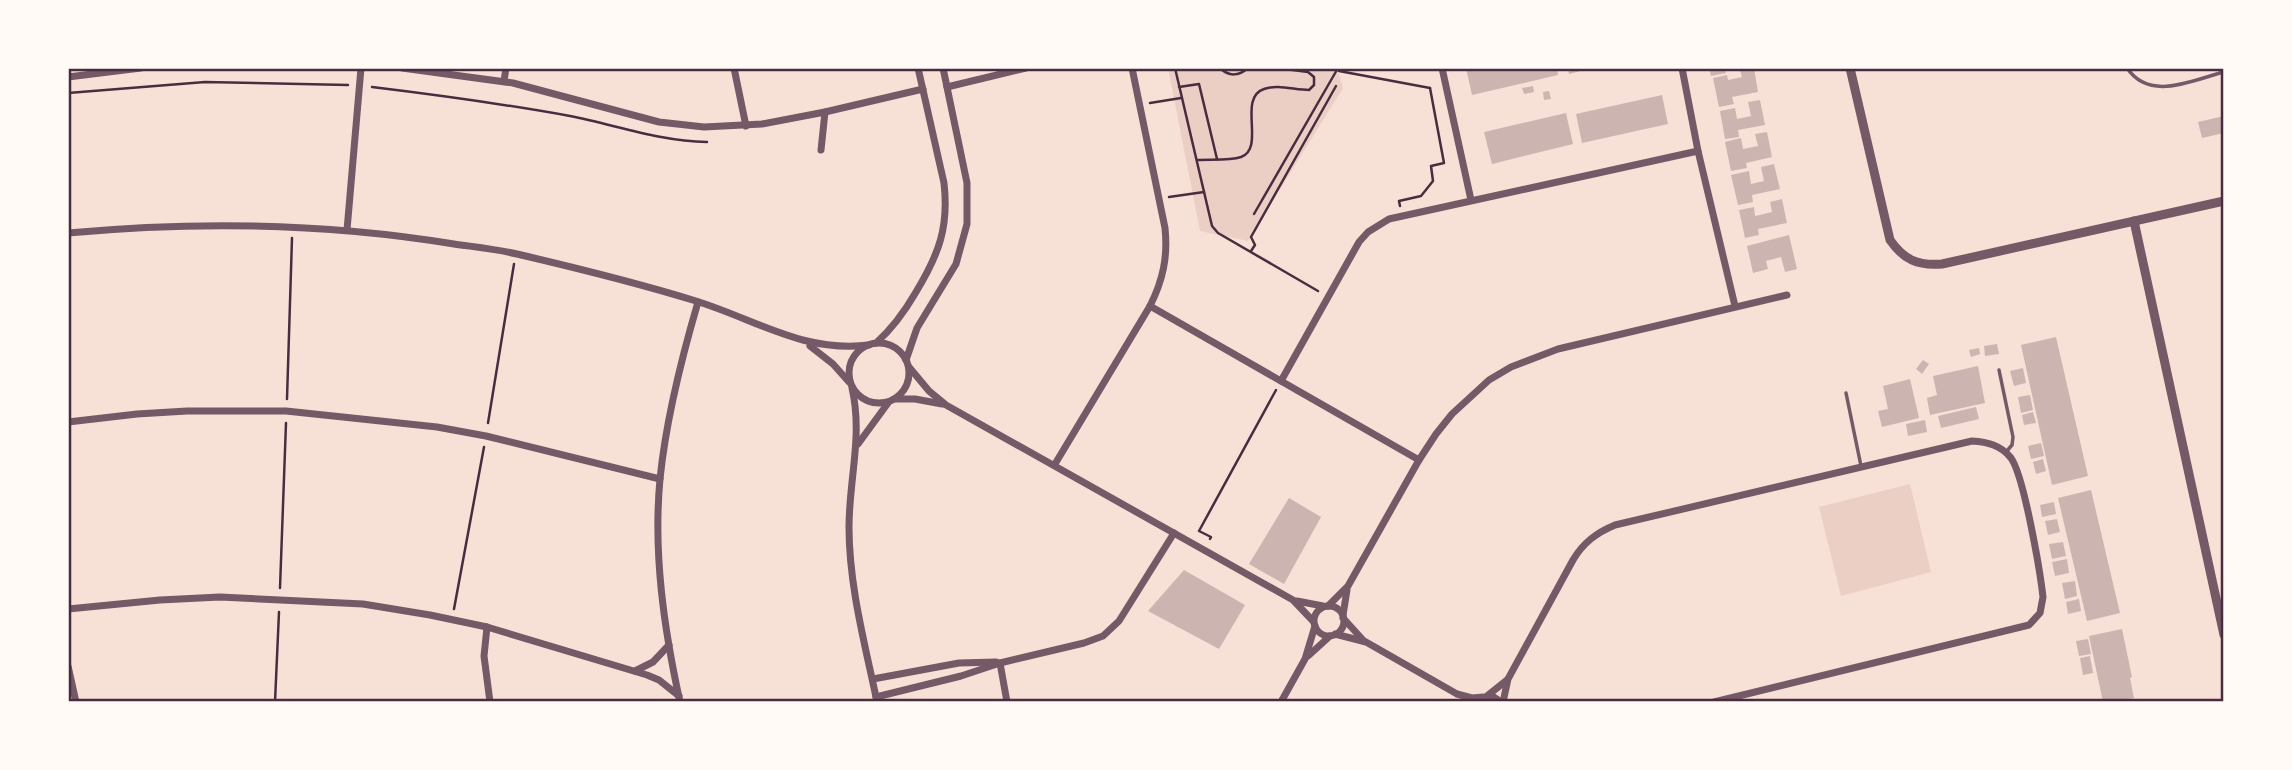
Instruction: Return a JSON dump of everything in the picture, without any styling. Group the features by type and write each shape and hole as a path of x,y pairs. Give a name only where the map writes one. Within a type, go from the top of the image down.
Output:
{"street":[{"path":"68,76 141,68"},
{"path":"347,230 361,68"},
{"path":"402,68 504,81 672,124 704,127 746,126 825,112 923,89"},
{"path":"504,81 506,68"},
{"path":"734,68 746,126"},
{"path":"918,68 943,183 943,233 932,265 904,312 872,344 859,350 852,359 849,371 858,422 858,445 850,500 852,583 877,699 1103,636 1119,621 1174,533"},
{"path":"858,445 906,385 907,363 917,328 956,264 967,224 967,183 943,68"},
{"path":"947,86 1026,68"},
{"path":"1055,464 1150,306 1165,269 1167,248 1159,198 1132,68"},
{"path":"1442,68 1471,200"},
{"path":"1682,68 1698,151 1735,306"},
{"path":"1850,68 1890,240 1899,253 1912,262 1942,264 2224,201"},
{"path":"821,150 825,112"},
{"path":"1281,381 1359,242 1378,225 1402,216 1471,200 1698,151"},
{"path":"2134,221 2224,635"},
{"path":"68,233 176,225 292,227 405,236 515,254 698,302 804,342 843,347 872,344 893,347 922,384 946,405 1293,600 1337,608 1366,642 1457,694 1472,698 1496,698 1502,702 1508,679 1579,551 1595,535 1615,525 1972,441 1984,441 2006,452 2020,479 2042,589 2042,605 2035,619 2021,628 1714,702"},
{"path":"1281,702 1305,659 1317,612 1348,586 1419,460 1452,414 1469,396 1511,367 1558,349 1787,295"},
{"path":"679,699 659,562 660,479 675,389 698,302"},
{"path":"1150,306 1419,460"},
{"path":"804,342 833,364 864,400 872,403 915,399 946,405"},
{"path":"68,422 187,411 286,411 437,427 486,436 660,479"},
{"path":"1305,659 1342,628 1348,586"},
{"path":"68,609 190,597 362,604 487,627 634,671 659,680 679,699"},
{"path":"1293,600 1321,634 1366,642"},
{"path":"487,627 484,664 490,702"},
{"path":"634,671 653,662 669,645"},
{"path":"873,679 959,663 1000,663"},
{"path":"1000,663 1007,702"},
{"path":"68,666 76,702"},
{"path":"1482,698 1508,679"},
{"path":"1457,694 1465,702"}],"lane":[{"path":"2127,68 2145,84 2164,88 2224,72"},
{"path":"1999,370 2013,437 2012,445 2006,452"},
{"path":"1846,393 1861,468"}],"path":[{"path":"1175,68 1212,226 1218,233 1328,297"},
{"path":"1220,68 1235,75 1248,68"},
{"path":"1197,160 1238,158 1249,150 1252,141 1252,102 1259,91 1271,88 1309,90 1314,85 1315,81 1308,70 1277,68"},
{"path":"1254,214 1338,69 1447,92"},
{"path":"68,93 205,82 360,86 507,105 666,139 707,142"},
{"path":"1179,87 1199,84 1217,159"},
{"path":"1251,252 1255,245 1251,237 1336,86"},
{"path":"1402,216 1399,201 1421,196 1433,181 1431,166 1444,163 1430,88"},
{"path":"1140,105 1182,98"},
{"path":"1159,198 1204,192"},
{"path":"275,702 292,227"},
{"path":"1203,551 1210,537 1199,531 1281,381"}],"shaded area":[{"path":"1168,68 1337,68 1343,88 1248,241 1200,231"},
{"path":"1910,484 1931,572 1841,596 1819,507"}],"building":[{"path":"1466,68 1557,68 1558,75 1472,95"},
{"path":"1568,68 1588,68 1588,69 1569,74"},
{"path":"1709,68 1725,68 1726,73 1711,76"},
{"path":"1754,68 1758,92 1732,97 1734,104 1719,107 1713,78 1727,75 1728,80 1742,77 1740,70"},
{"path":"1533,86 1534,92 1524,94 1522,88"},
{"path":"1549,91 1551,99 1544,100 1543,92"},
{"path":"1662,95 1668,124 1582,143 1576,114"},
{"path":"1760,100 1765,125 1738,130 1739,137 1725,139 1720,111 1735,108 1737,119 1751,116 1748,102"},
{"path":"1566,113 1573,144 1492,164 1484,132"},
{"path":"2224,116 2224,133 2202,138 2198,122"},
{"path":"1767,132 1772,157 1746,163 1747,168 1731,171 1725,142 1741,138 1743,149 1758,146 1755,134"},
{"path":"1774,164 1780,189 1752,195 1753,202 1738,205 1731,175 1749,171 1751,184 1764,181 1761,167"},
{"path":"1782,199 1787,223 1758,229 1759,235 1745,238 1739,210 1754,207 1755,216 1772,212 1770,202"},
{"path":"1789,235 1797,269 1785,272 1781,257 1766,261 1768,269 1753,273 1747,246"},
{"path":"2056,337 2088,476 2052,485 2021,345"},
{"path":"1997,344 1999,354 1985,356 1984,346"},
{"path":"1979,348 1980,354 1971,357 1969,350"},
{"path":"1923,360 1929,364 1922,374 1916,369"},
{"path":"1978,366 1985,403 1930,415 1927,398 1937,395 1933,376"},
{"path":"2023,368 2026,383 2014,386 2010,371"},
{"path":"1910,379 1919,418 1882,427 1878,411 1888,409 1883,386"},
{"path":"2030,395 2033,410 2021,413 2018,397"},
{"path":"1976,407 1979,419 1941,428 1938,416"},
{"path":"2033,412 2036,423 2024,425 2022,415"},
{"path":"1925,420 1927,432 1908,436 1906,424"},
{"path":"2041,443 2044,456 2031,459 2028,446"},
{"path":"2043,459 2046,471 2036,474 2033,462"},
{"path":"2091,490 2120,613 2087,621 2058,498"},
{"path":"1289,498 1321,517 1284,584 1249,564"},
{"path":"2054,502 2056,514 2042,517 2040,505"},
{"path":"2057,519 2060,532 2048,535 2045,521"},
{"path":"2063,542 2066,556 2052,559 2049,544"},
{"path":"2067,559 2069,573 2055,576 2052,562"},
{"path":"1184,570 1245,605 1219,649 1148,611"},
{"path":"2075,581 2077,596 2065,599 2062,583"},
{"path":"2079,599 2081,611 2068,614 2066,602"},
{"path":"2122,629 2134,698 2103,702 2089,636"},
{"path":"2088,639 2091,654 2079,656 2076,641"},
{"path":"2090,656 2093,673 2083,675 2080,658"}]}
